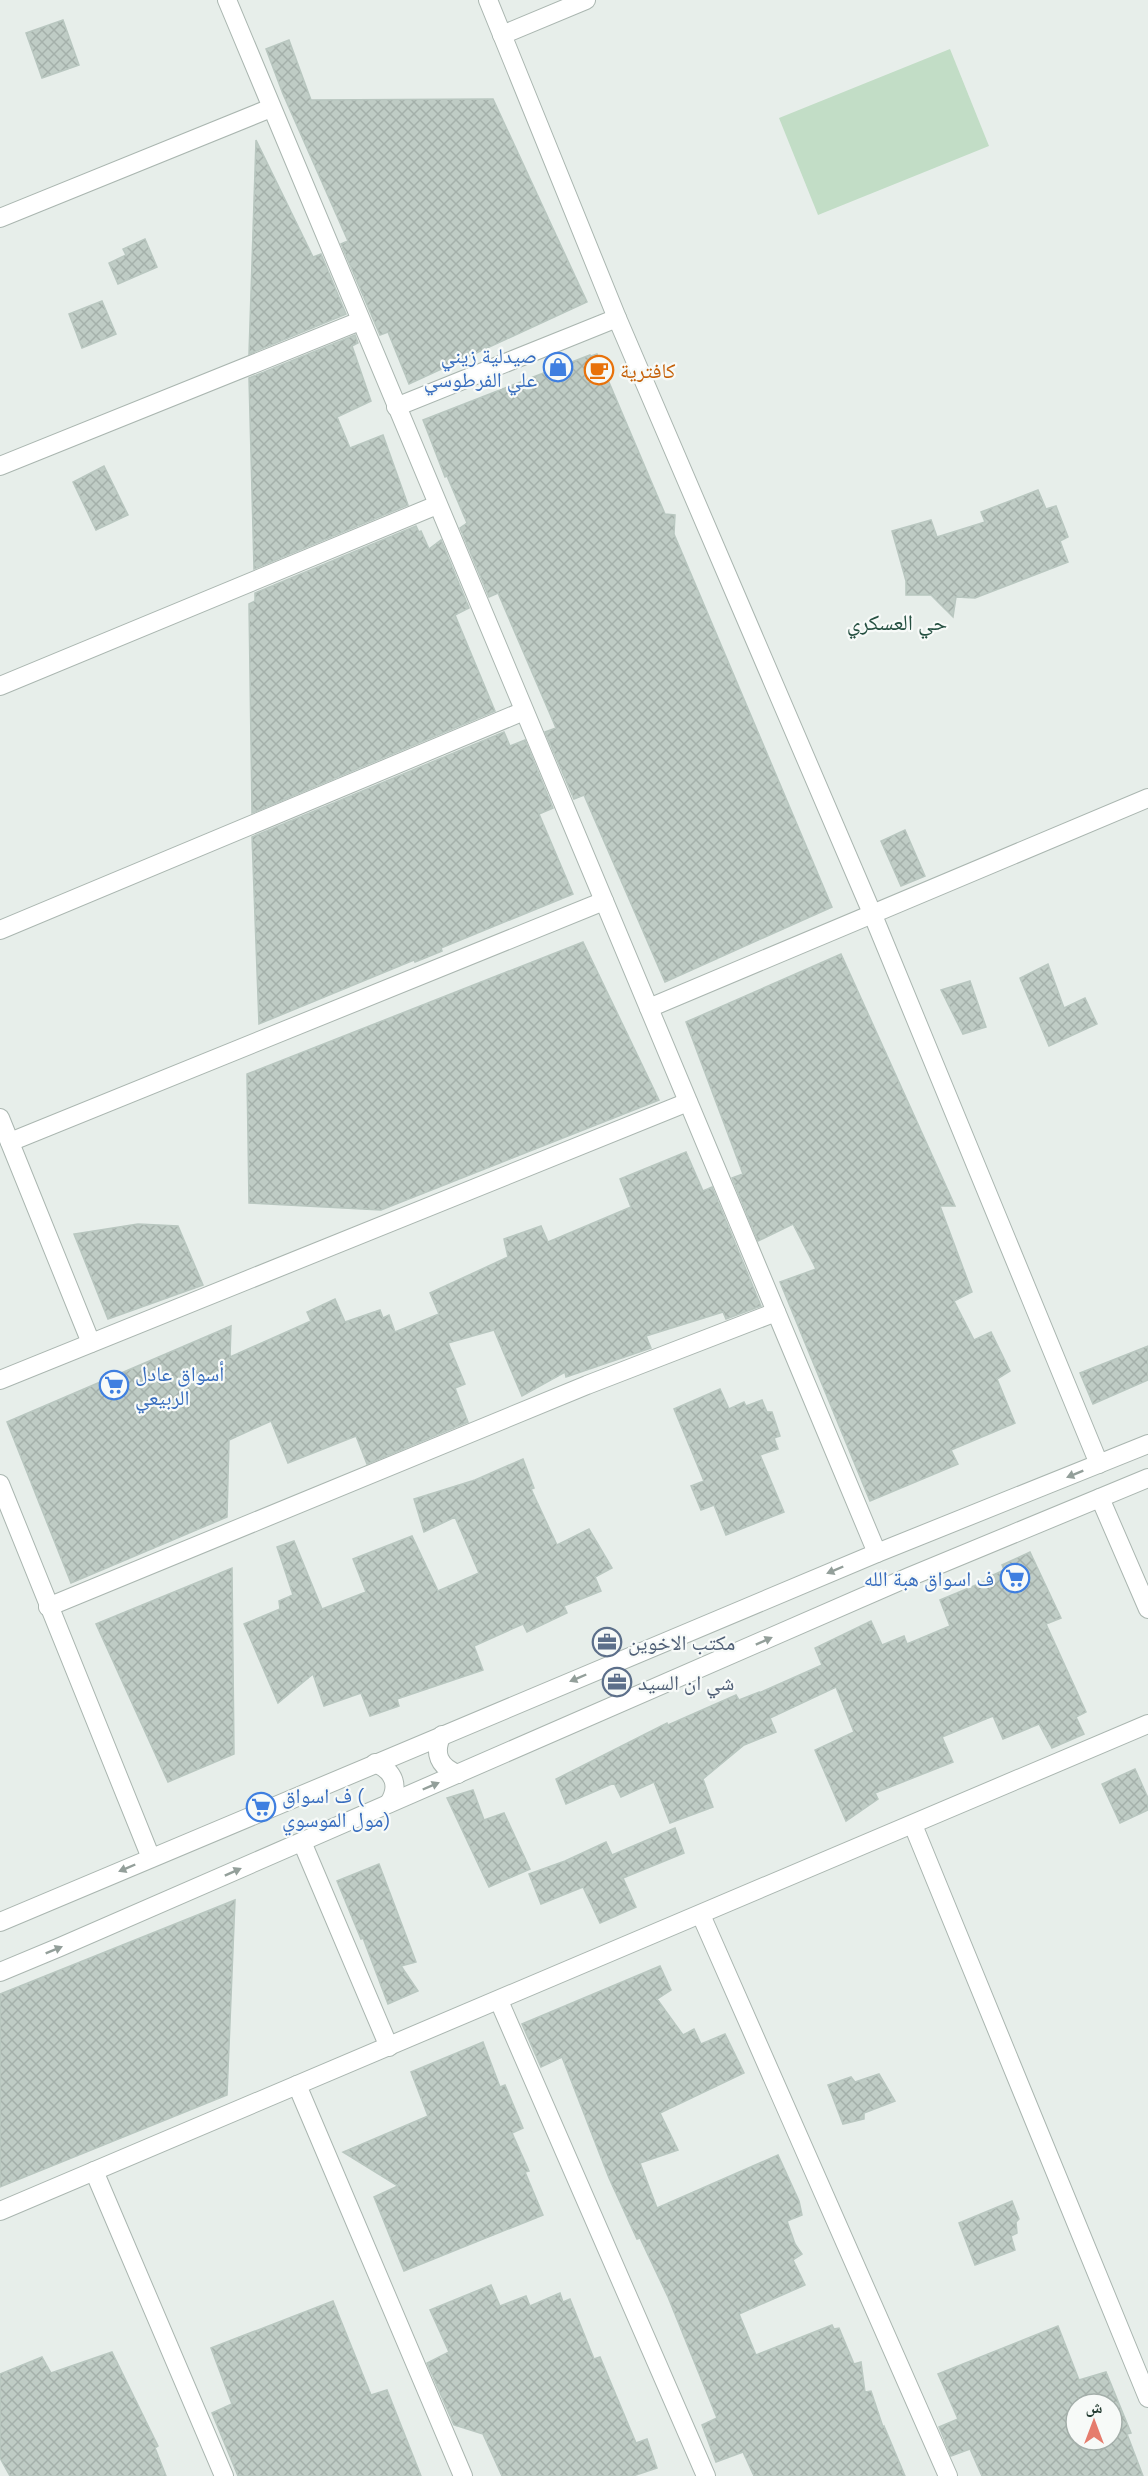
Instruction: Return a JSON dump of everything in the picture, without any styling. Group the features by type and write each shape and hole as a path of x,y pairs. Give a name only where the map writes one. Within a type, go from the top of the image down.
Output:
{"street":[{"path":"227,0 877,1553"},
{"path":"488,0 617,318 872,913 1099,1464"},
{"path":"502,35 586,0"},
{"path":"0,218 271,108"},
{"path":"396,407 617,318"},
{"path":"0,466 360,321"},
{"path":"0,686 437,505"},
{"path":"0,930 524,711"},
{"path":"649,1008 1148,798"},
{"path":"9,1142 604,901"},
{"path":"0,1380 688,1102"},
{"path":"0,1118 91,1343"},
{"path":"48,1607 587,1384 776,1312"},
{"path":"0,1922 877,1553 1148,1444"},
{"path":"0,1972 909,1577 1148,1478"},
{"path":"0,1484 151,1858"},
{"path":"1100,1498 1148,1610"},
{"path":"0,2211 1148,1724"},
{"path":"442,1735 438,1744 441,1764 458,1774"},
{"path":"375,1763 385,1767 392,1775 396,1785 389,1803"},
{"path":"913,1825 1148,2398"},
{"path":"302,1842 389,2047"},
{"path":"701,1915 948,2476"},
{"path":"499,2001 706,2476"},
{"path":"297,2085 464,2476"},
{"path":"94,2171 224,2476"}],"green space":[{"path":"950,49 989,146 818,215 779,118"}],"building":[{"path":"63,20 79,65 42,78 26,33"},
{"path":"289,40 311,100 493,99 587,302 409,384 388,332 380,335 341,244 348,241 283,94 266,49"},
{"path":"256,140 313,257 321,254 346,314 249,354"},
{"path":"145,239 157,267 118,284 109,263 126,255 123,249"},
{"path":"102,301 116,334 82,348 69,314"},
{"path":"355,335 358,343 352,346 371,401 337,417 350,448 383,435 408,505 254,569 249,378"},
{"path":"597,354 665,514 675,515 674,534 832,907 665,982 584,795 574,799 545,732 556,728 498,593 489,597 460,528 467,523 447,476 445,477 423,420"},
{"path":"104,466 128,515 96,530 73,482"},
{"path":"1038,490 1046,509 1056,506 1068,537 1060,541 1068,562 975,598 956,597 953,617 931,595 906,595 906,581 892,531 931,520 937,537 985,522 981,512"},
{"path":"416,526 419,532 421,531 429,549 441,540 469,608 455,615 495,711 252,813 249,604 255,601 255,593"},
{"path":"504,732 510,746 525,740 553,808 539,814 573,894 441,948 442,951 415,962 414,960 259,1024 252,837"},
{"path":"905,830 925,876 901,886 881,841"},
{"path":"583,942 659,1100 381,1210 249,1203 247,1074"},
{"path":"841,954 955,1206 940,1206 972,1292 954,1301 974,1340 991,1332 1010,1371 997,1379 1015,1423 951,1450 958,1464 870,1501 780,1282 816,1269 793,1224 758,1241 732,1178 743,1174 686,1022"},
{"path":"1048,964 1064,1008 1085,998 1097,1024 1049,1046 1020,978"},
{"path":"970,981 986,1027 963,1034 941,990"},
{"path":"686,1152 703,1191 712,1187 761,1306 726,1319 723,1312 646,1336 651,1348 566,1377 565,1372 522,1396 494,1330 448,1343 465,1384 455,1388 468,1422 367,1464 356,1436 288,1463 271,1421 229,1440 227,1517 71,1583 7,1422 231,1326 230,1357 311,1321 307,1312 335,1299 345,1322 380,1310 383,1318 389,1315 395,1332 439,1314 430,1293 508,1257 504,1239 541,1226 548,1242 631,1207 620,1179"},
{"path":"138,1224 178,1226 203,1285 108,1319 74,1234"},
{"path":"1148,1346 1148,1380 1093,1404 1080,1373"},
{"path":"720,1389 729,1409 744,1402 746,1406 762,1400 767,1412 772,1412 780,1436 774,1438 778,1449 760,1455 784,1512 726,1535 714,1505 701,1510 691,1486 704,1481 674,1409"},
{"path":"523,1459 534,1488 531,1489 557,1545 589,1529 612,1568 595,1577 601,1591 564,1606 567,1613 527,1632 523,1624 474,1646 483,1670 397,1699 399,1706 370,1716 361,1693 324,1706 313,1674 278,1703 244,1624 280,1609 279,1601 293,1595 277,1547 294,1541 322,1609 366,1592 353,1559 412,1536 438,1591 479,1573 455,1517 424,1532 414,1499 475,1480"},
{"path":"1030,1552 1061,1618 1046,1624 1086,1712 1076,1717 1084,1734 1052,1748 1039,1724 1003,1739 993,1716 942,1737 953,1762 875,1793 878,1799 846,1821 815,1750 854,1732 836,1687 770,1718 776,1732 744,1745 703,1779 713,1807 670,1823 654,1782 621,1797 614,1783 566,1804 556,1779 667,1723 668,1725 736,1695 739,1700 759,1693 822,1665 815,1648 871,1621 882,1645 904,1636 907,1644 950,1626 940,1600 993,1578 991,1576 1004,1570 1002,1565"},
{"path":"232,1568 234,1754 168,1782 96,1624"},
{"path":"1135,1769 1148,1798 1148,1810 1120,1823 1102,1784"},
{"path":"473,1790 484,1820 504,1813 530,1869 489,1887 447,1798"},
{"path":"675,1828 684,1853 623,1878 636,1907 600,1923 583,1887 541,1904 529,1874 565,1861 606,1842 612,1855"},
{"path":"379,1864 416,1962 401,1966 418,1991 388,2004 363,1938 361,1939 337,1881"},
{"path":"235,1900 227,2095 0,2187 0,1994"},
{"path":"660,1966 671,1990 657,1999 683,2035 694,2029 701,2044 725,2034 744,2073 660,2113 678,2150 640,2163 657,2208 778,2155 799,2201 802,2215 787,2221 795,2244 802,2254 793,2260 805,2285 739,2314 756,2355 832,2325 834,2329 839,2328 854,2364 861,2362 865,2392 871,2391 883,2427 905,2476 754,2476 743,2452 716,2462 702,2425 717,2418 668,2297 640,2238 637,2239 609,2178 562,2057 541,2067 522,2024"},
{"path":"483,2042 500,2087 505,2085 523,2128 512,2133 529,2171 525,2172 543,2215 404,2271 374,2197 398,2186 343,2152 428,2116 411,2072"},
{"path":"879,2074 895,2101 864,2113 864,2119 843,2124 828,2085 851,2077 855,2082"},
{"path":"1012,2201 1019,2219 1016,2222 1017,2233 1011,2236 1015,2250 975,2265 959,2223"},
{"path":"491,2285 500,2306 526,2296 530,2306 560,2293 563,2302 570,2299 594,2359 600,2357 636,2443 647,2439 657,2468 633,2476 502,2476 483,2434 454,2425 427,2363 449,2352 430,2310"},
{"path":"333,2301 371,2395 387,2390 421,2476 238,2476 212,2413 232,2404 211,2348"},
{"path":"1058,2326 1079,2380 1106,2372 1114,2392 1064,2392 1064,2452 1124,2452 1124,2416 1131,2433 1127,2434 1143,2476 982,2476 970,2449 951,2456 939,2427 958,2419 938,2374"},
{"path":"112,2352 158,2446 155,2448 166,2476 10,2476 0,2458 0,2374 42,2357 51,2373"}],"place":[{"name":"صيدلية زيني علي الفرطوسي","path":"558,367"},
{"name":"كافترية","path":"599,370"},
{"name":"أسواق عادل الربيعي","path":"114,1385"},
{"name":"ف اسواق هبة الله","path":"1015,1578"},
{"name":"مكتب الاخوين","path":"607,1642"},
{"name":"شي ان السيد","path":"617,1682"},
{"name":"ف اسواق ( مول الموسوي)","path":"261,1807"}],"district":[{"name":"حي العسكري","path":"897,621"}]}
